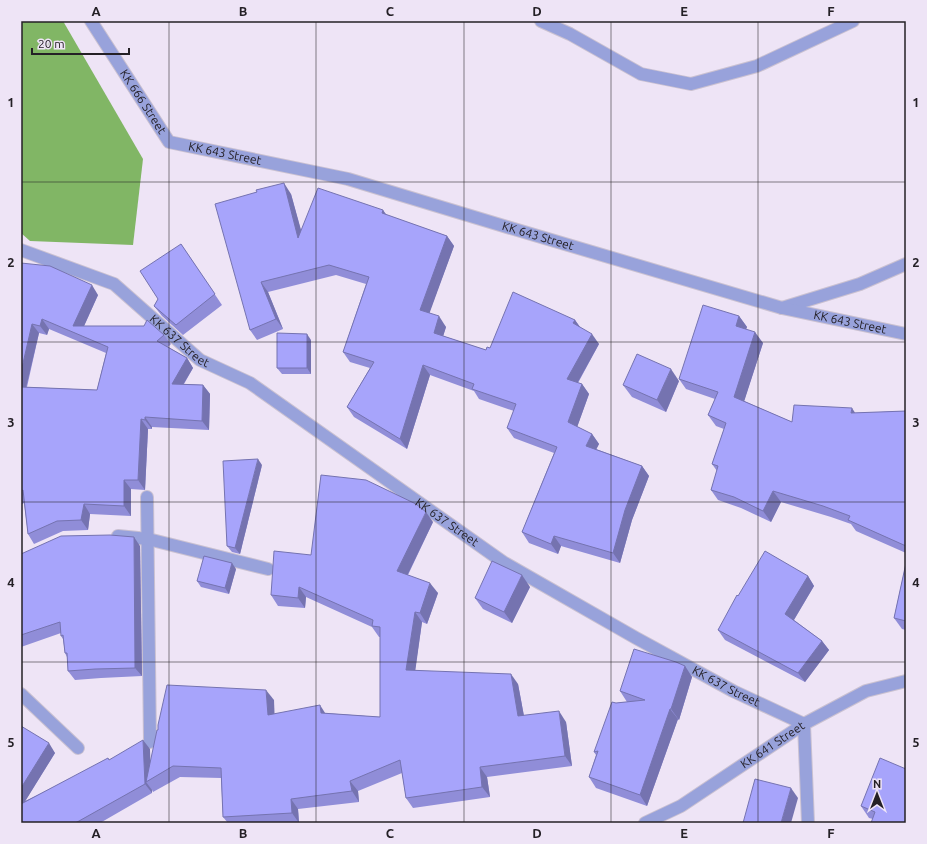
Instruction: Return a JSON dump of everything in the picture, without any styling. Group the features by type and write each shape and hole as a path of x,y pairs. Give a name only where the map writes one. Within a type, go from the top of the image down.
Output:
{"street":[{"name":"KK 666 Street","path":"91,21 169,142"},
{"path":"541,21 570,34 641,74 691,84 757,66 853,21"},
{"name":"KK 643 Street","path":"169,142 348,179 782,308 906,334"},
{"name":"KK 637 Street","path":"21,250 114,284 200,360 250,383 503,562 636,638 733,690 804,724"},
{"path":"782,308 860,284 906,264"},
{"path":"147,497 150,742"},
{"path":"109,536 148,539 268,569"},
{"name":"KK 641 Street","path":"645,823 681,806 804,724 866,690 906,681"},
{"path":"21,694 78,748"},
{"path":"804,724 808,823"}],"green space":[{"path":"21,21 63,21 143,159 133,245 30,241 21,233"}],"building":[{"path":"284,183 298,238 318,188 383,210 382,213 447,236 420,310 439,316 434,333 486,350 487,347 490,348 513,292 575,320 573,323 592,334 567,379 582,384 568,422 592,434 586,446 642,466 625,510 613,553 554,536 551,544 522,532 557,447 507,428 516,404 472,389 474,384 423,365 400,439 347,407 374,362 343,352 369,277 329,265 261,282 276,319 250,330 215,204 257,192 256,190"},
{"path":"181,244 215,294 176,325 154,306 158,299 140,271"},
{"path":"21,263 50,266 92,285 73,326 144,326 147,320 164,335 157,341 187,358 172,384 203,385 202,421 145,417 145,420 141,419 138,480 124,480 124,506 84,504 81,520 57,521 28,534 23,490 21,491 21,387 97,390 108,347 42,319 40,326 32,324 21,372"},
{"path":"703,305 739,316 736,326 755,332 734,397 792,422 794,405 852,408 851,413 906,411 906,546 848,520 850,516 773,491 763,511 734,497 711,490 718,466 712,464 726,423 708,415 718,392 679,379"},
{"path":"277,333 307,334 307,368 277,368"},
{"path":"637,354 671,369 657,400 623,385"},
{"path":"258,459 235,548 227,546 223,461"},
{"path":"321,475 366,480 416,504 426,512 397,571 430,583 420,613 415,612 406,670 511,674 518,716 559,711 565,756 480,767 482,787 406,798 400,760 350,781 352,791 291,799 292,813 223,817 221,768 173,766 146,782 167,685 266,690 268,715 320,705 321,713 380,717 380,627 372,626 373,620 299,587 298,598 271,595 274,551 311,555"},
{"path":"110,535 134,537 135,668 68,671 67,653 65,653 63,635 61,636 60,622 21,635 21,554 61,536"},
{"path":"765,551 808,576 785,614 822,641 798,673 718,630 737,595 738,596"},
{"path":"204,556 232,563 225,588 197,581"},
{"path":"492,561 522,575 504,612 475,598"},
{"path":"906,563 906,621 894,618"},
{"path":"634,649 685,666 640,795 589,777 598,751 594,752 612,702 616,703 645,700 620,691"},
{"path":"21,726 49,743 21,788"},
{"path":"143,740 145,784 75,823 21,823 21,804 108,758 109,760"},
{"path":"880,758 906,769 906,823 871,823 875,812 861,806"},
{"path":"755,779 791,788 781,823 743,823"}]}
